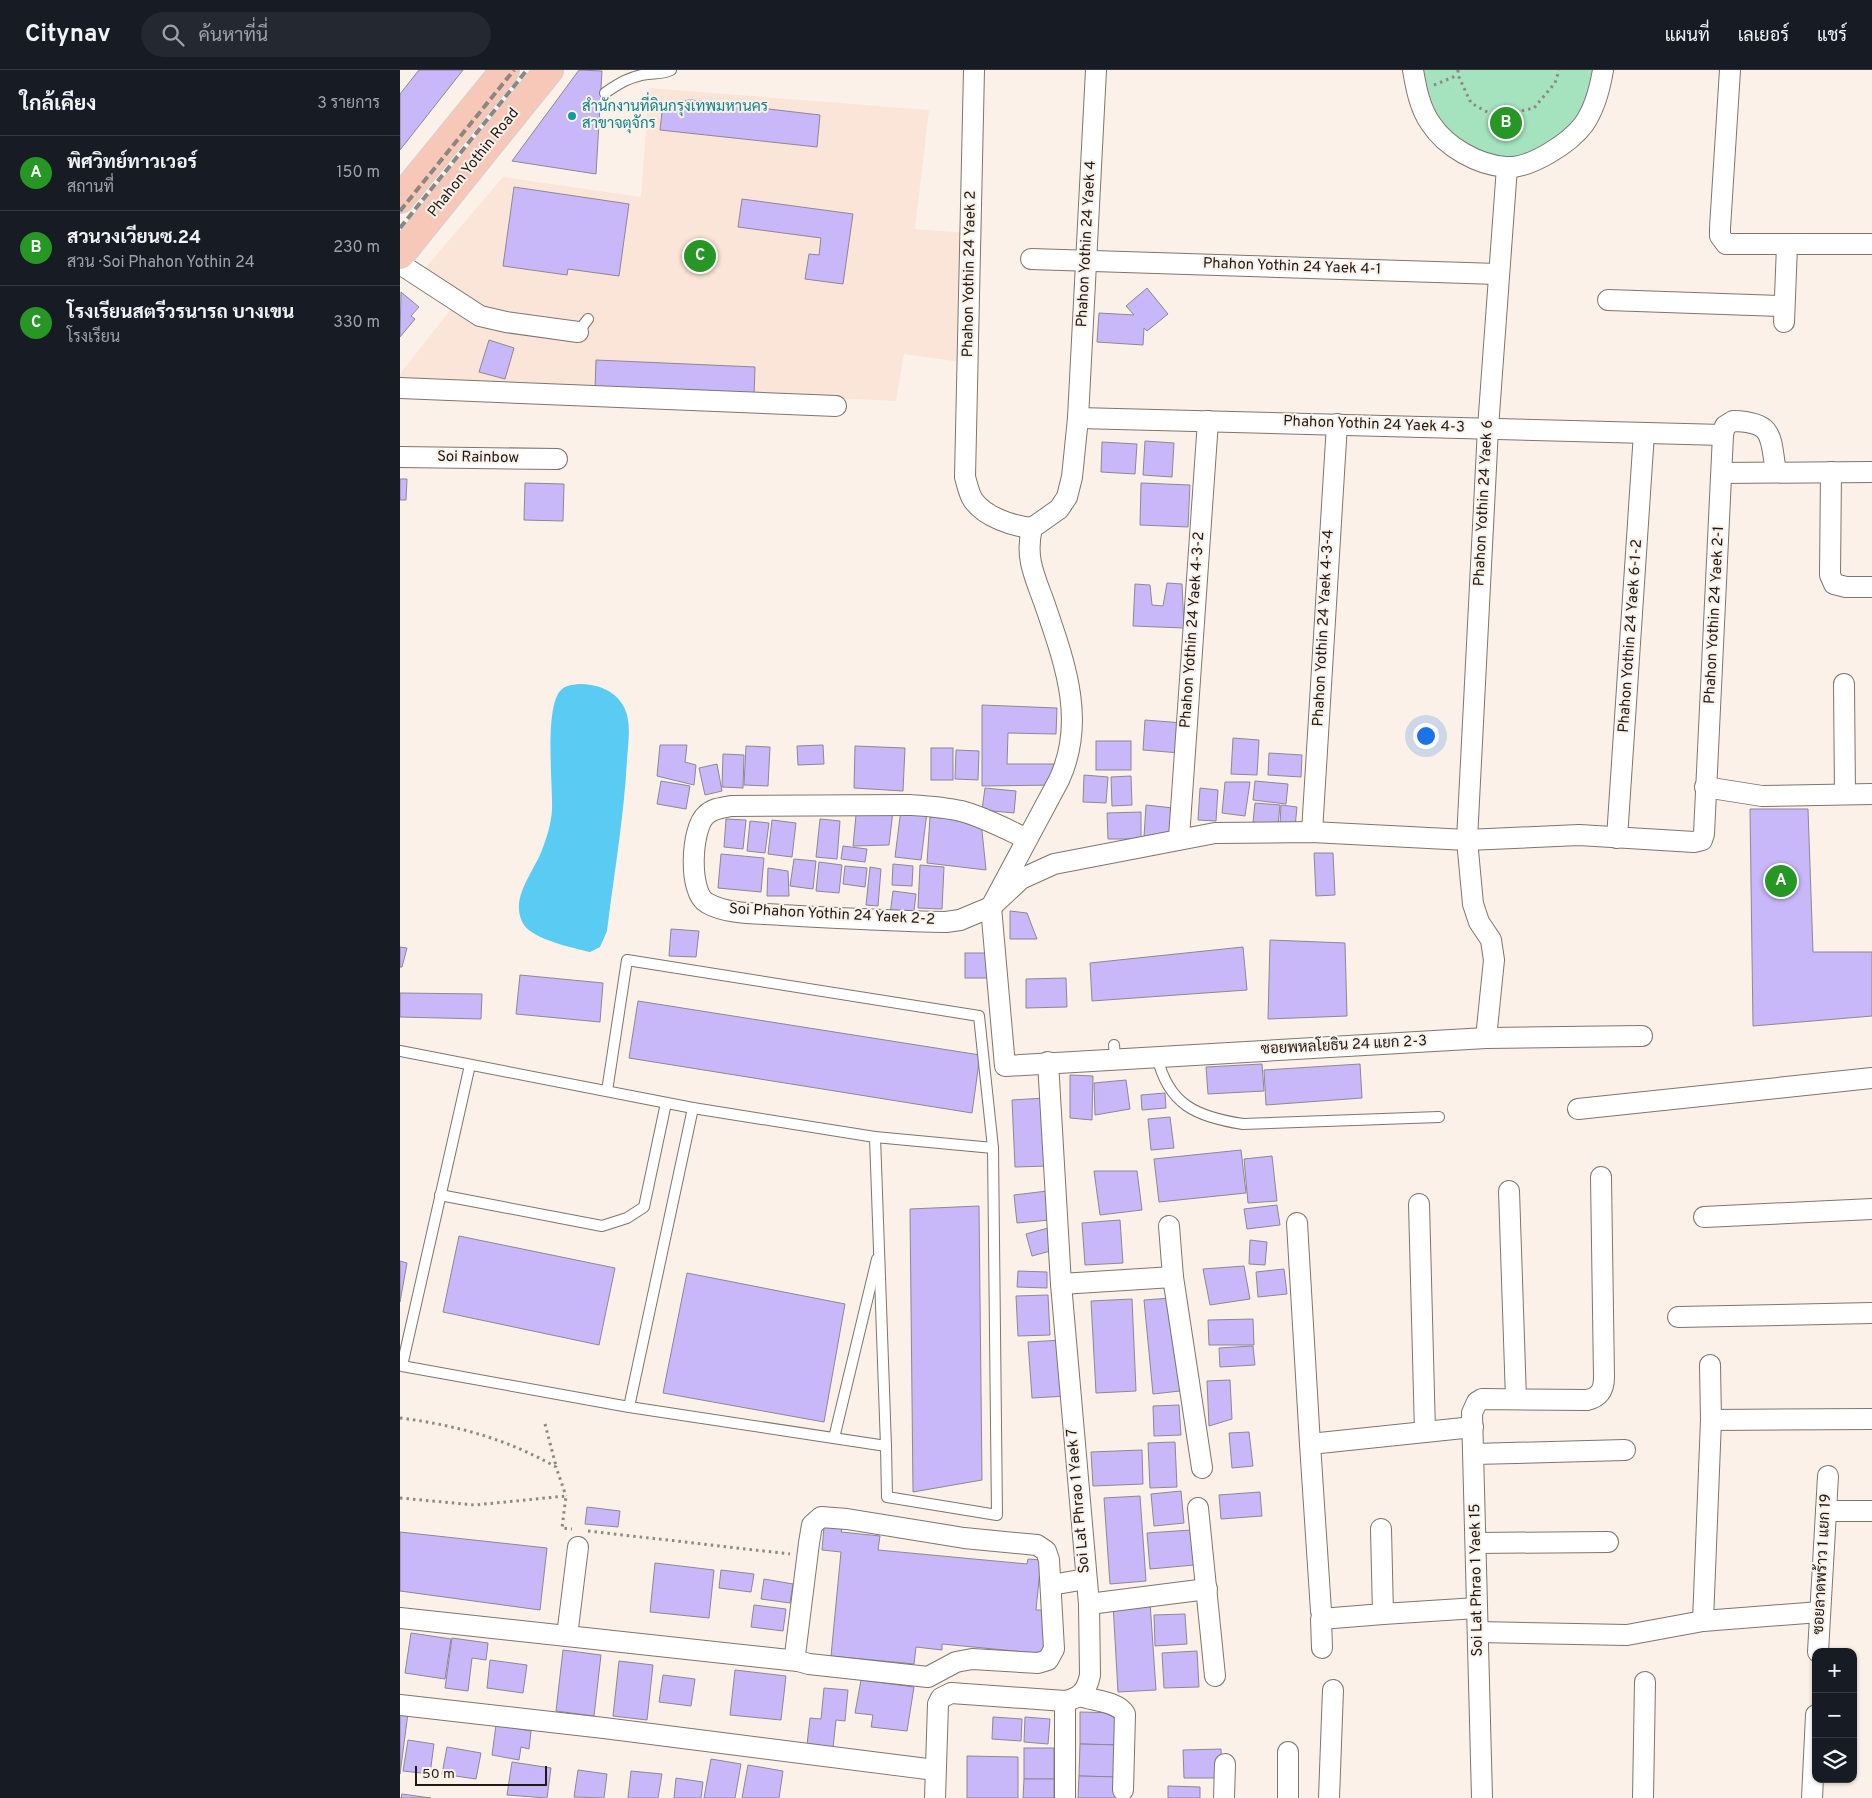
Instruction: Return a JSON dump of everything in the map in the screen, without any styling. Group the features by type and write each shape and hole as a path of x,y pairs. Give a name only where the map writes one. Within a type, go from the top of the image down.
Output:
{"main road":[{"path":"400,199 505,70"},
{"name":"Phahon Yothin Road","path":"400,255 549,70"}],"street":[{"name":"Phahon Yothin 24 Yaek 2","path":"974,70 965,477 972,499 986,512 1021,527 1032,528"},
{"name":"Phahon Yothin 24 Yaek 4","path":"1078,418 1096,70"},
{"path":"1414,70 1417,92 1430,123 1451,144 1482,161 1507,167 1544,156 1561,146 1575,134 1592,111 1603,70"},
{"path":"1730,70 1720,236 1726,244 1787,246 1872,244"},
{"name":"Phahon Yothin 24 Yaek 6","path":"1486,1038 1494,960 1491,940 1479,922 1473,904 1467,840 1488,428 1507,167"},
{"path":"1608,300 1784,314 1787,246"},
{"name":"Phahon Yothin 24 Yaek 4-1","path":"1031,260 1498,274"},
{"path":"400,264 480,316 506,322 583,325"},
{"path":"400,388 836,406"},
{"path":"991,907 1067,764 1072,710 1071,690 1066,669 1028,558 1032,528 1059,509 1067,497 1072,477 1078,418"},
{"name":"Phahon Yothin 24 Yaek 4-3","path":"1078,418 1644,433 1722,440"},
{"name":"Phahon Yothin 24 Yaek 4-3-2","path":"1179,838 1208,421"},
{"path":"1722,440 1725,426 1733,421 1756,423 1765,427 1771,442 1776,472"},
{"name":"Phahon Yothin 24 Yaek 4-3-4","path":"1312,832 1336,424"},
{"name":"Phahon Yothin 24 Yaek 6-1-2","path":"1617,838 1644,433"},
{"name":"Phahon Yothin 24 Yaek 2-1","path":"991,907 1021,879 1054,864 1179,838 1215,833 1312,832 1467,840 1579,836 1694,842 1702,840 1704,834 1722,473 1722,440"},
{"name":"Soi Rainbow","path":"400,457 557,459"},
{"path":"1831,472 1830,575 1834,584 1840,586 1872,587"},
{"path":"1722,473 1872,472"},
{"path":"1844,684 1845,794"},
{"path":"1705,787 1762,796 1872,794"},
{"name":"Soi Phahon Yothin 24 Yaek 2-2","path":"991,907 960,920 946,922 827,918 748,913 717,908 705,903 697,894 694,852 701,821 715,809 731,806 910,805 961,811 1027,839"},
{"name":"ซอยพหลโยธิน 24 แยก 2-3","path":"991,907 1005,1066 1048,1062 1114,1052 1157,1056 1237,1048 1486,1038 1642,1036"},
{"name":"Soi Lat Phrao 1 Yaek 7","path":"1048,1062 1061,1284 1089,1604 1090,1675 1088,1687 1073,1698"},
{"path":"1578,1109 1872,1078"},
{"path":"1509,1191 1516,1399 1587,1400 1601,1393 1604,1386 1601,1178"},
{"path":"1419,1204 1425,1432"},
{"path":"1704,1217 1872,1209"},
{"path":"1297,1223 1321,1610"},
{"path":"1169,1226 1173,1277 1202,1468"},
{"path":"1061,1284 1173,1277"},
{"path":"1678,1317 1872,1313"},
{"path":"1703,1621 1711,1420 1710,1365"},
{"name":"Soi Lat Phrao 1 Yaek 15","path":"1482,1798 1472,1413 1478,1402 1516,1399"},
{"path":"1711,1420 1872,1419"},
{"path":"1310,1444 1473,1427"},
{"path":"1474,1454 1625,1450"},
{"name":"ซอยลาดพร้าว 1 แยก 19","path":"1818,1648 1828,1476"},
{"path":"1198,1508 1215,1676"},
{"path":"1826,1511 1872,1511"},
{"path":"400,1618 928,1676 956,1662 972,1659 1038,1663 1048,1660 1054,1649 1049,1560 1046,1551 1037,1545 964,1538 839,1518 820,1517 812,1525 807,1556 795,1655 798,1661"},
{"path":"1381,1529 1383,1614"},
{"path":"1476,1543 1608,1542"},
{"path":"567,1636 578,1547"},
{"path":"1051,1585 1086,1579"},
{"path":"1089,1604 1207,1589"},
{"path":"1322,1648 1321,1619 1477,1608"},
{"path":"1478,1632 1627,1635 1703,1621 1820,1612"},
{"path":"1643,1798 1646,1682"},
{"path":"1329,1798 1333,1690"},
{"path":"935,1798 938,1704 945,1695 951,1693 1073,1698 1112,1704 1122,1708 1125,1714 1123,1790"},
{"path":"1065,1798 1073,1698"},
{"path":"400,1705 604,1728 935,1770"},
{"path":"1812,1798 1815,1738"},
{"path":"1288,1752 1288,1798"},
{"path":"1224,1798 1225,1764"}],"lane":[{"path":"605,93 622,80 647,74 665,73 671,70"},
{"path":"607,1091 627,960 979,1016 994,1148 997,1515 887,1497 875,1137"},
{"path":"400,1051 693,1108 875,1137 994,1148"},
{"path":"1157,1056 1162,1075 1176,1096 1194,1112 1218,1120 1243,1124 1439,1117"},
{"path":"470,1065 401,1366 629,1407 886,1446"},
{"path":"440,1195 602,1226 627,1218 644,1207 666,1103"},
{"path":"629,1407 693,1108"},
{"path":"834,1438 880,1246"}],"path":[{"path":"1458,70 1458,75 1471,104 1496,118 1534,108 1555,83 1559,70"},
{"path":"1417,92 1458,75"},
{"path":"400,1418 468,1429 492,1437 556,1467"},
{"path":"546,1424 556,1467 566,1496 562,1528 807,1556"},
{"path":"400,1498 475,1505 566,1496"}],"shaded area":[{"path":"649,88 929,110 915,229 965,233 961,362 904,354 896,401 400,377 400,374 451,309 415,280 503,177 641,197"}],"green space":[{"path":"1414,70 1601,70 1568,140 1523,164 1482,161 1443,138"}],"water":[{"path":"579,684 599,687 616,696 624,707 629,726 624,803 607,931 600,947 590,952 536,935 524,925 520,916 519,906 524,886 544,845 551,820 550,747 556,699 563,688"}],"building":[{"path":"419,70 463,70 400,150 400,94"},
{"name":"สำนักงานที่ดินกรุงเทพมหานคร สาขาจตุจักร","path":"579,70 602,71 596,174 512,161"},
{"path":"691,100 820,115 817,147 660,130 663,103"},
{"path":"514,187 629,204 619,276 568,269 567,275 503,266"},
{"path":"742,199 853,214 843,284 805,279 809,254 819,255 821,238 738,227"},
{"path":"1147,288 1168,314 1147,331 1144,328 1143,345 1097,342 1099,313 1134,315 1126,306"},
{"path":"401,292 419,307 411,316 415,319 400,337"},
{"path":"489,340 514,348 505,379 479,372"},
{"path":"596,360 755,367 754,396 595,389"},
{"path":"1145,441 1174,443 1172,477 1143,475"},
{"path":"1102,442 1137,444 1135,474 1101,472"},
{"path":"400,479 407,479 406,500 400,500"},
{"path":"525,483 564,484 563,521 524,520"},
{"path":"1141,483 1190,485 1188,527 1140,525"},
{"path":"1167,583 1182,584 1184,628 1133,626 1135,584 1150,585 1152,605 1163,606"},
{"path":"982,705 1057,708 1056,734 1008,733 1007,764 1056,764 1056,785 982,786"},
{"path":"1145,720 1183,723 1180,753 1143,750"},
{"path":"1233,738 1259,740 1257,775 1231,774"},
{"path":"1096,741 1131,741 1131,770 1096,770"},
{"path":"660,745 687,745 685,762 696,765 694,785 657,776"},
{"path":"823,745 824,764 798,765 797,746"},
{"path":"746,746 770,747 768,786 744,785"},
{"path":"855,746 905,748 903,791 854,788"},
{"path":"931,748 953,748 953,780 931,780"},
{"path":"956,750 979,751 978,780 955,779"},
{"path":"1269,753 1302,755 1301,777 1268,775"},
{"path":"723,754 744,755 743,788 722,787"},
{"path":"717,764 722,791 705,795 699,768"},
{"path":"1084,775 1108,777 1106,803 1083,802"},
{"path":"1131,776 1132,805 1112,806 1111,777"},
{"path":"661,781 690,786 686,809 657,804"},
{"path":"1255,781 1288,784 1286,804 1253,800"},
{"path":"1225,782 1250,782 1245,816 1222,813"},
{"path":"985,788 1016,791 1014,813 982,810"},
{"path":"1200,788 1218,790 1216,821 1198,820"},
{"path":"1255,803 1280,805 1278,825 1253,822"},
{"path":"1146,805 1173,808 1171,839 1144,837"},
{"path":"1281,805 1297,807 1295,827 1280,825"},
{"path":"901,809 927,812 921,860 895,857"},
{"path":"1750,809 1808,809 1813,952 1872,952 1872,1016 1753,1026"},
{"path":"893,811 889,845 853,846 856,815"},
{"path":"1141,812 1141,839 1108,839 1107,813"},
{"path":"930,817 981,821 986,870 927,863"},
{"path":"726,819 746,820 743,849 724,847"},
{"path":"820,819 840,821 837,859 816,857"},
{"path":"772,820 796,823 792,857 768,854"},
{"path":"750,821 769,823 765,853 747,851"},
{"path":"843,846 867,849 865,862 841,859"},
{"path":"1314,853 1333,853 1335,895 1316,896"},
{"path":"721,854 764,858 761,892 718,888"},
{"path":"794,859 816,861 813,889 790,886"},
{"path":"819,862 842,865 839,893 816,891"},
{"path":"893,864 913,866 912,886 892,885"},
{"path":"920,865 944,867 942,909 918,908"},
{"path":"845,866 867,868 865,887 843,884"},
{"path":"870,867 881,869 878,906 866,905"},
{"path":"768,868 788,871 789,896 767,896"},
{"path":"893,891 916,894 913,919 890,915"},
{"path":"1010,911 1027,913 1037,939 1010,939"},
{"path":"671,929 699,931 696,957 669,956"},
{"path":"1270,940 1345,943 1347,1016 1268,1019"},
{"path":"400,947 407,948 402,967 400,967"},
{"path":"1243,947 1247,990 1092,1001 1090,963"},
{"path":"965,953 989,953 989,978 965,978"},
{"path":"520,975 603,983 600,1022 516,1014"},
{"path":"1066,978 1067,1007 1026,1008 1026,979"},
{"path":"400,993 482,994 481,1019 400,1017"},
{"path":"638,1001 980,1055 972,1113 629,1058"},
{"path":"1262,1064 1264,1091 1208,1094 1206,1067"},
{"path":"1360,1064 1362,1098 1266,1105 1264,1070"},
{"path":"1070,1075 1093,1076 1092,1120 1070,1118"},
{"path":"1126,1080 1130,1109 1095,1115 1094,1083"},
{"path":"1165,1093 1166,1108 1142,1110 1141,1095"},
{"path":"1045,1098 1049,1166 1015,1167 1012,1100"},
{"path":"1170,1117 1174,1148 1151,1150 1148,1119"},
{"path":"1241,1150 1246,1193 1159,1202 1154,1159"},
{"path":"1272,1156 1277,1201 1248,1203 1244,1159"},
{"path":"1094,1171 1137,1171 1142,1210 1100,1215"},
{"path":"1047,1191 1050,1220 1017,1223 1014,1195"},
{"path":"1277,1205 1280,1225 1247,1229 1244,1209"},
{"path":"979,1206 982,1480 913,1492 910,1209"},
{"path":"1120,1220 1123,1263 1085,1265 1082,1223"},
{"path":"1048,1228 1054,1250 1032,1256 1026,1234"},
{"path":"459,1236 615,1268 599,1345 443,1312"},
{"path":"1250,1240 1267,1242 1265,1265 1249,1264"},
{"path":"400,1261 407,1263 400,1302"},
{"path":"1244,1266 1250,1299 1210,1305 1203,1269"},
{"path":"1284,1269 1287,1294 1258,1297 1256,1272"},
{"path":"1018,1271 1047,1272 1047,1288 1017,1287"},
{"path":"687,1273 845,1304 824,1422 663,1393"},
{"path":"1048,1295 1050,1335 1018,1336 1016,1296"},
{"path":"1171,1298 1180,1391 1153,1394 1144,1300"},
{"path":"1132,1299 1136,1391 1096,1393 1091,1301"},
{"path":"1253,1319 1254,1345 1209,1345 1208,1320"},
{"path":"1063,1340 1067,1396 1032,1398 1028,1342"},
{"path":"1253,1346 1255,1365 1220,1367 1219,1348"},
{"path":"1230,1380 1232,1419 1209,1426 1207,1381"},
{"path":"1179,1405 1181,1435 1154,1436 1153,1406"},
{"path":"1249,1432 1253,1466 1232,1468 1229,1433"},
{"path":"1175,1442 1177,1487 1150,1488 1148,1443"},
{"path":"1142,1450 1143,1484 1093,1486 1091,1452"},
{"path":"1181,1491 1184,1523 1154,1526 1151,1494"},
{"path":"1260,1492 1262,1516 1221,1519 1219,1495"},
{"path":"1140,1496 1146,1581 1110,1584 1104,1498"},
{"path":"587,1507 620,1511 618,1527 585,1524"},
{"path":"824,1527 842,1528 841,1532 880,1536 878,1550 1027,1564 1028,1559 1041,1560 1036,1610 1045,1610 1043,1637 1048,1638 1046,1654 942,1644 942,1650 916,1647 914,1664 831,1656 841,1552 822,1550"},
{"path":"1191,1530 1194,1565 1150,1569 1147,1533"},
{"path":"400,1532 547,1548 540,1610 400,1591"},
{"path":"655,1563 714,1570 709,1618 650,1612"},
{"path":"721,1570 754,1574 751,1592 719,1588"},
{"path":"764,1579 793,1584 790,1603 761,1599"},
{"path":"1150,1602 1156,1690 1118,1692 1113,1604"},
{"path":"754,1605 786,1609 783,1631 751,1627"},
{"path":"1185,1614 1187,1644 1155,1646 1154,1615"},
{"path":"411,1633 451,1639 445,1679 405,1673"},
{"path":"452,1638 488,1643 486,1660 472,1658 468,1691 445,1688"},
{"path":"563,1650 601,1655 594,1716 556,1711"},
{"path":"1197,1651 1199,1687 1164,1688 1162,1653"},
{"path":"490,1660 527,1665 523,1693 487,1688"},
{"path":"619,1661 653,1665 647,1720 613,1716"},
{"path":"735,1670 786,1676 781,1720 730,1715"},
{"path":"663,1675 695,1679 691,1706 659,1702"},
{"path":"861,1680 914,1687 907,1731 871,1727 873,1715 855,1713"},
{"path":"824,1688 848,1690 845,1721 836,1720 833,1748 807,1745 810,1718 821,1719"},
{"path":"400,1712 408,1713 400,1774"},
{"path":"1080,1712 1120,1713 1119,1745 1080,1744"},
{"path":"993,1717 1022,1719 1021,1741 992,1739"},
{"path":"1025,1717 1050,1719 1048,1744 1024,1742"},
{"path":"496,1725 531,1731 529,1749 521,1747 519,1760 492,1755"},
{"path":"408,1740 434,1744 430,1774 403,1771"},
{"path":"1080,1744 1119,1745 1118,1777 1079,1776"},
{"path":"447,1747 481,1753 476,1779 442,1774"},
{"path":"1024,1748 1054,1748 1054,1779 1024,1779"},
{"path":"1221,1749 1222,1778 1184,1778 1183,1750"},
{"path":"967,1756 1018,1757 1018,1798 967,1798"},
{"path":"711,1759 741,1764 735,1798 704,1798"},
{"path":"512,1762 551,1768 547,1798 507,1795"},
{"path":"748,1765 783,1771 779,1798 742,1798"},
{"path":"578,1770 607,1774 604,1798 574,1797"},
{"path":"631,1771 662,1774 658,1798 628,1798"},
{"path":"1079,1776 1118,1777 1117,1798 1078,1798"},
{"path":"676,1778 703,1782 701,1798 674,1798"},
{"path":"1024,1779 1054,1779 1054,1798 1023,1798"},
{"path":"1168,1786 1200,1787 1200,1798 1168,1798"},
{"path":"402,1794 431,1798 401,1798"}],"railway":[{"path":"400,211 514,70"},
{"path":"400,228 527,70"}],"place":[{"name":"สำนักงานที่ดินกรุงเทพมหานคร สาขาจตุจักร","path":"572,116"},
{"name":"สวนวงเวียนซ.24","path":"1506,123"},
{"name":"โรงเรียนสตรีวรนารถ บางเขน","path":"700,256"},
{"name":"พิศวิทย์ทาวเวอร์","path":"1781,881"}]}
